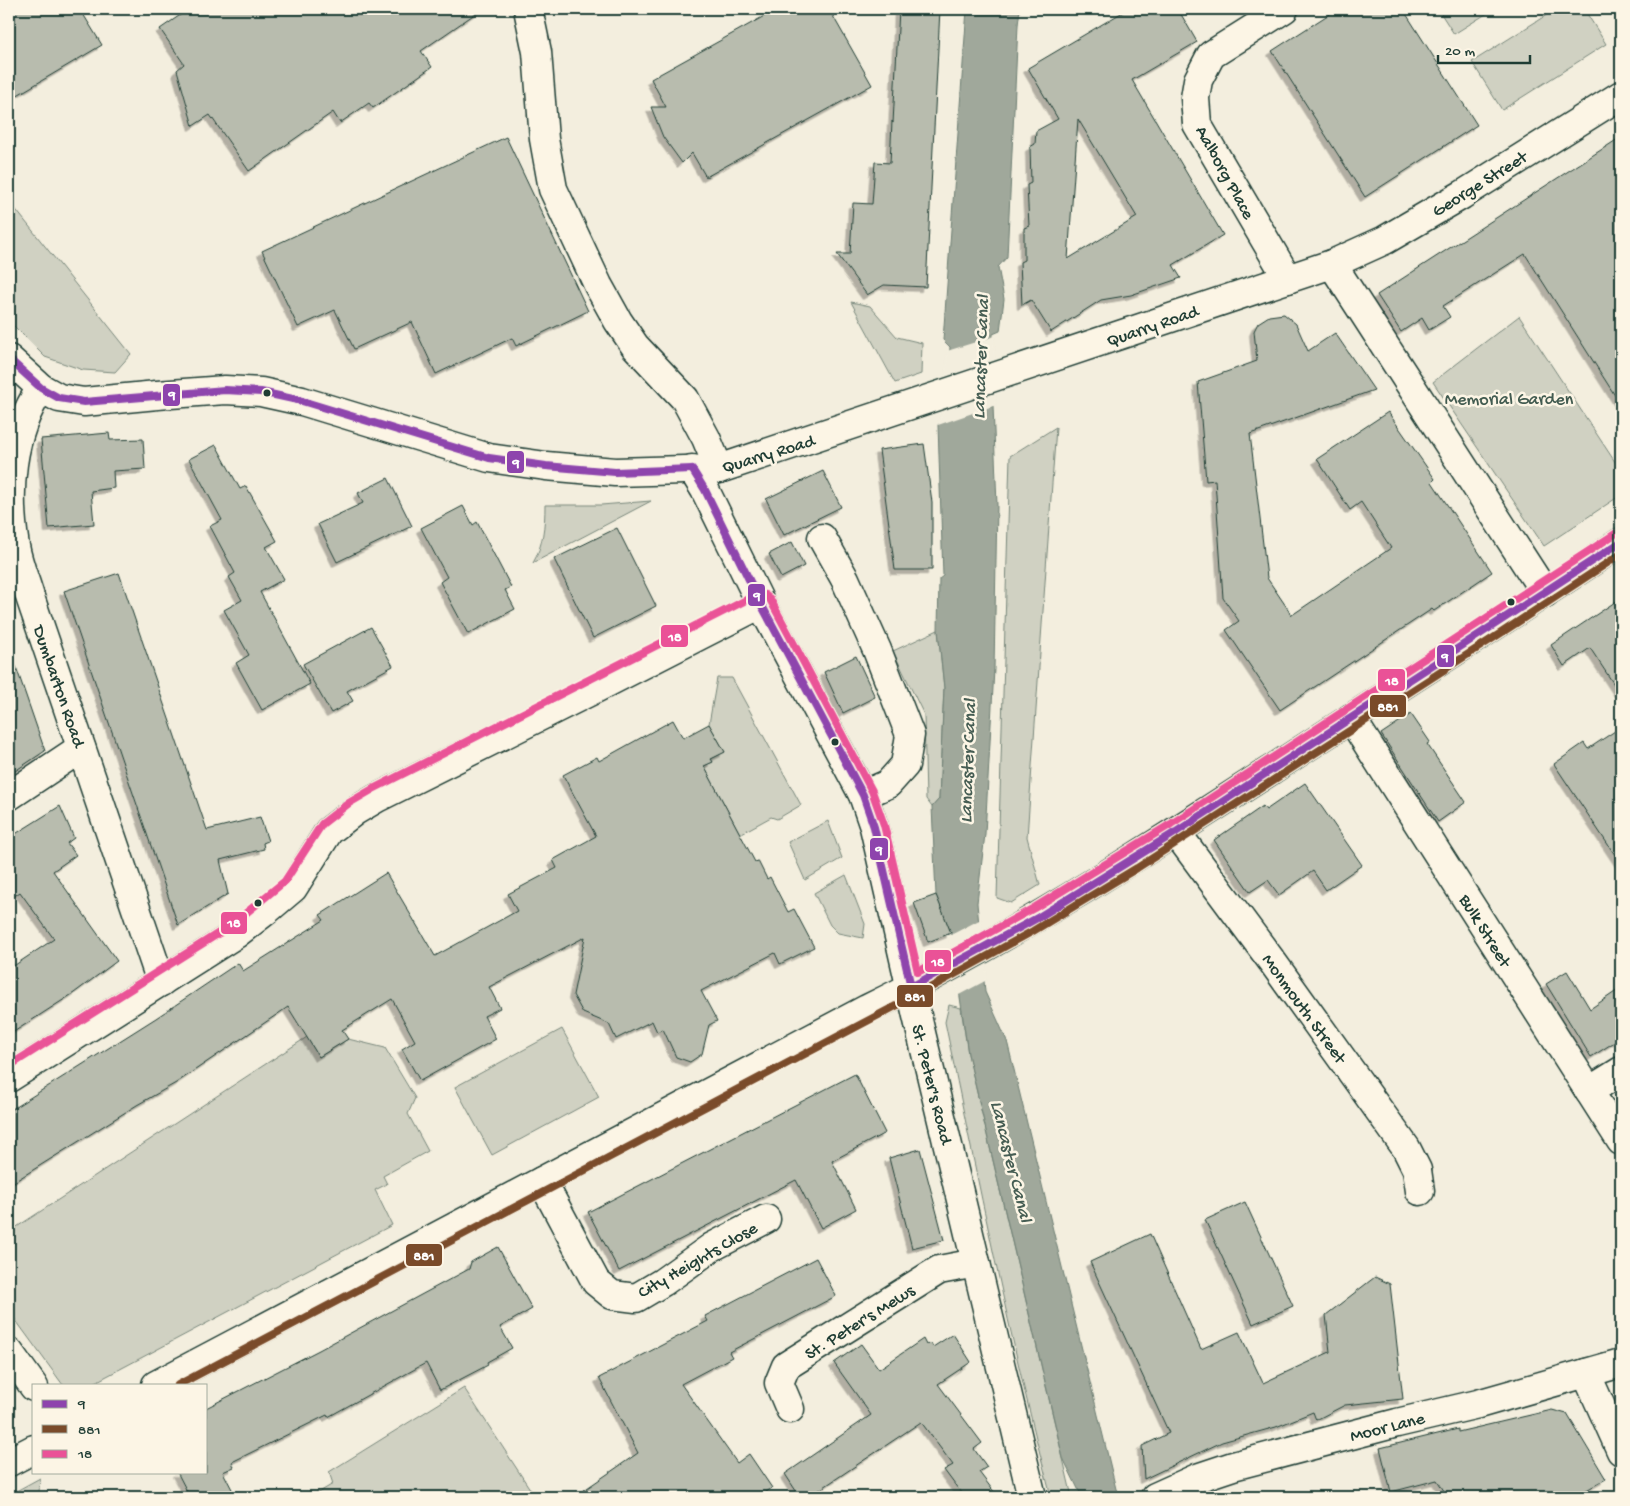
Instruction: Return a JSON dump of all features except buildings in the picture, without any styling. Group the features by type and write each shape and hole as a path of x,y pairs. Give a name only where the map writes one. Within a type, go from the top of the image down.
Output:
{"street":[{"path":"528,9 537,52 544,139 553,189 598,286 618,321 635,346 685,399 706,438 719,469"},
{"name":"Aalborg Place","path":"1284,9 1212,55 1198,80 1195,98 1197,124 1288,279"},
{"name":"George Street","path":"1332,264 1385,240 1462,195 1621,94"},
{"path":"1332,264 1545,593"},
{"name":"Quarry Road","path":"9,359 40,388 59,398 84,402 225,390 261,392 302,401 489,458 546,466 615,472 719,469 1332,264"},
{"name":"Dumbarton Road","path":"40,388 32,401 15,444 9,498 15,547 30,597 161,982"},
{"name":"St. Peter's Road","path":"692,470 705,490 761,604 864,795 874,827 1032,1497"},
{"path":"822,538 845,579 877,650 910,735 905,765 888,784 864,795"},
{"path":"158,1384 867,1008 911,987 1039,917 1176,832 1621,542"},
{"path":"9,1078 236,934 293,888 329,831 377,798 761,604"},
{"name":"Bulk Street","path":"1352,718 1621,1141"},
{"path":"9,796 82,748"},
{"name":"Monmouth Street","path":"1176,832 1274,964 1406,1148 1417,1170 1420,1191"},
{"path":"1589,1091 1621,1071"},
{"name":"City Heights Close","path":"542,1181 596,1282 612,1295 636,1298 663,1282 712,1247 766,1219"},
{"name":"St. Peter's Mews","path":"790,1409 779,1383 786,1366 939,1270 976,1263"},
{"path":"9,1352 32,1385"},
{"name":"Moor Lane","path":"1155,1497 1197,1478 1233,1466 1478,1404 1621,1363"},
{"path":"1586,1373 1621,1451"},
{"path":"9,1462 32,1450"}],"green space":[{"path":"1438,9 1494,9 1454,34"},
{"path":"1556,9 1584,9 1606,44 1502,110 1472,62"},
{"path":"9,201 131,354 115,372 83,370 45,357 9,321"},
{"path":"851,302 870,306 897,337 922,343 921,374 895,383"},
{"name":"Memorial Garden","path":"1519,316 1621,471 1621,495 1544,546 1433,382"},
{"path":"1056,427 1027,837 1040,885 1011,903 997,898 1010,456"},
{"path":"651,501 533,563 543,535 545,505 601,505"},
{"path":"938,630 944,688 939,799 932,807 926,799 924,715 893,651"},
{"path":"717,678 732,678 801,805 777,819 771,817 740,834 704,766 713,762 711,759 725,752 709,724"},
{"path":"828,821 842,858 805,880 788,842"},
{"path":"846,875 865,924 863,938 838,933 830,925 814,893"},
{"path":"949,1005 961,1008 968,1054 1072,1497 1051,1497 1036,1438 995,1260 945,1022"},
{"path":"562,1029 599,1097 492,1155 455,1087"},
{"path":"307,1037 319,1057 348,1039 385,1048 415,1098 408,1114 428,1151 383,1176 387,1184 375,1190 392,1225 92,1384 62,1384 9,1311 9,1232"},
{"path":"464,1388 532,1492 524,1497 311,1497 333,1484 329,1472"},
{"path":"40,1478 39,1492 30,1497 9,1497 9,1495"}],"water":[{"name":"Lancaster Canal","path":"967,9 1020,9 1007,257 998,267 1004,299 1000,331 993,334 992,381 997,505 994,669 985,834 977,903 985,992 1007,1041 1116,1489 1122,1497 1082,1497 1063,1458 968,1054 951,933 936,895 932,807 939,799 944,688 938,630 939,579 943,576 938,425 946,413 950,347 943,340"}],"pier":[{"path":"995,336 994,381 996,405 938,425 943,412 947,351"},
{"path":"981,919 987,980 957,996 949,936"}],"transit line":[{"name":"9","path":"9,359 41,388 59,398 84,402 225,390 261,392 302,401 489,458 546,466 615,472 692,469"},
{"name":"9","path":"692,469 705,490 761,604 863,795 874,827 911,987"},
{"name":"18","path":"9,1066 230,926 285,881 322,824 349,803 373,789 758,594 765,595 770,599 872,791 884,825 918,972 1034,908 1171,824 1615,534"},
{"name":"9","path":"911,987 1039,917 1176,832 1621,542"},
{"name":"881","path":"180,1384 926,990 1033,931 1137,868 1621,554"}]}
